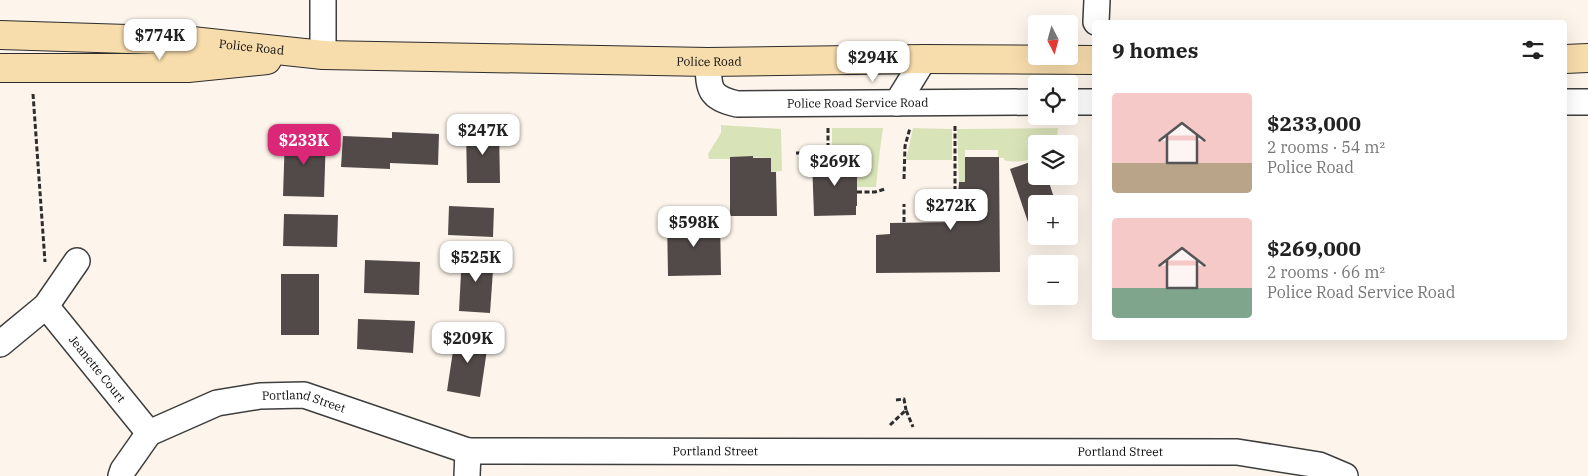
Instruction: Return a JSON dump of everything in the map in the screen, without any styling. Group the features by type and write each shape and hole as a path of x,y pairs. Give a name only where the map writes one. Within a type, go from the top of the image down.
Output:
{"main road":[{"name":"Police Road","path":"0,35 192,40 323,55 708,62 1092,54"},
{"name":"Police Road","path":"0,68 188,68 323,55"},
{"path":"1567,58 1588,58"}],"street":[{"path":"323,0 323,55"},
{"path":"1096,20 1097,0"},
{"path":"897,104 924,59"},
{"name":"Police Road Service Road","path":"708,62 711,91 725,101 737,104 1028,102"},
{"path":"1078,102 1092,102"},
{"path":"1567,102 1588,102"},
{"path":"0,344 46,306 78,261"},
{"name":"Jeanette Court","path":"46,306 149,433"},
{"name":"Portland Street","path":"149,433 217,403 260,396 304,395 468,451 1236,452 1319,465 1345,476"},
{"path":"121,476 123,470 149,433"},
{"path":"467,476 468,451"}],"path":[{"path":"31,68 45,263"},
{"path":"904,180 905,146 911,125"},
{"path":"955,125 955,190"},
{"path":"828,126 828,160"},
{"path":"796,153 828,153"},
{"path":"857,192 875,192 886,189"},
{"path":"904,204 904,222"},
{"path":"896,400 904,399 914,430"},
{"path":"886,430 906,410"}],"green space":[{"path":"721,125 781,129 782,171 771,172 771,158 730,157 730,159 709,159 708,154 721,133"},
{"path":"832,128 883,128 876,187 857,187 857,160 832,160"},
{"path":"913,128 952,129 952,160 906,160"},
{"path":"1058,128 1057,135 1028,135 1028,160 1008,161 1004,160 1004,158 998,158 998,150 965,150 965,182 959,182 957,129"}],"building":[{"path":"466,128 499,128 500,183 467,183"},
{"path":"392,132 439,134 438,165 390,163 390,169 341,167 343,136 392,138"},
{"path":"285,135 326,136 324,197 283,196"},
{"path":"753,156 753,158 771,158 771,172 776,172 777,216 730,216 730,157"},
{"path":"965,157 999,157 1000,272 876,273 876,235 890,234 890,223 954,222 954,197 958,196 959,182 965,182"},
{"path":"812,160 857,160 856,215 814,216"},
{"path":"1028,163 1028,185 1050,185 1053,195 1028,195 1028,222 1010,169"},
{"path":"449,206 494,208 493,237 448,235"},
{"path":"284,214 338,215 337,247 283,246"},
{"path":"720,218 721,275 668,276 667,219 680,219 684,224 689,224 689,220 700,220 700,224 704,224 709,219"},
{"path":"462,254 494,256 490,313 459,311"},
{"path":"365,260 420,262 419,295 364,293"},
{"path":"281,274 319,274 319,335 281,335"},
{"path":"358,319 415,321 413,353 357,349"},
{"path":"456,331 489,336 480,397 447,391"}]}
